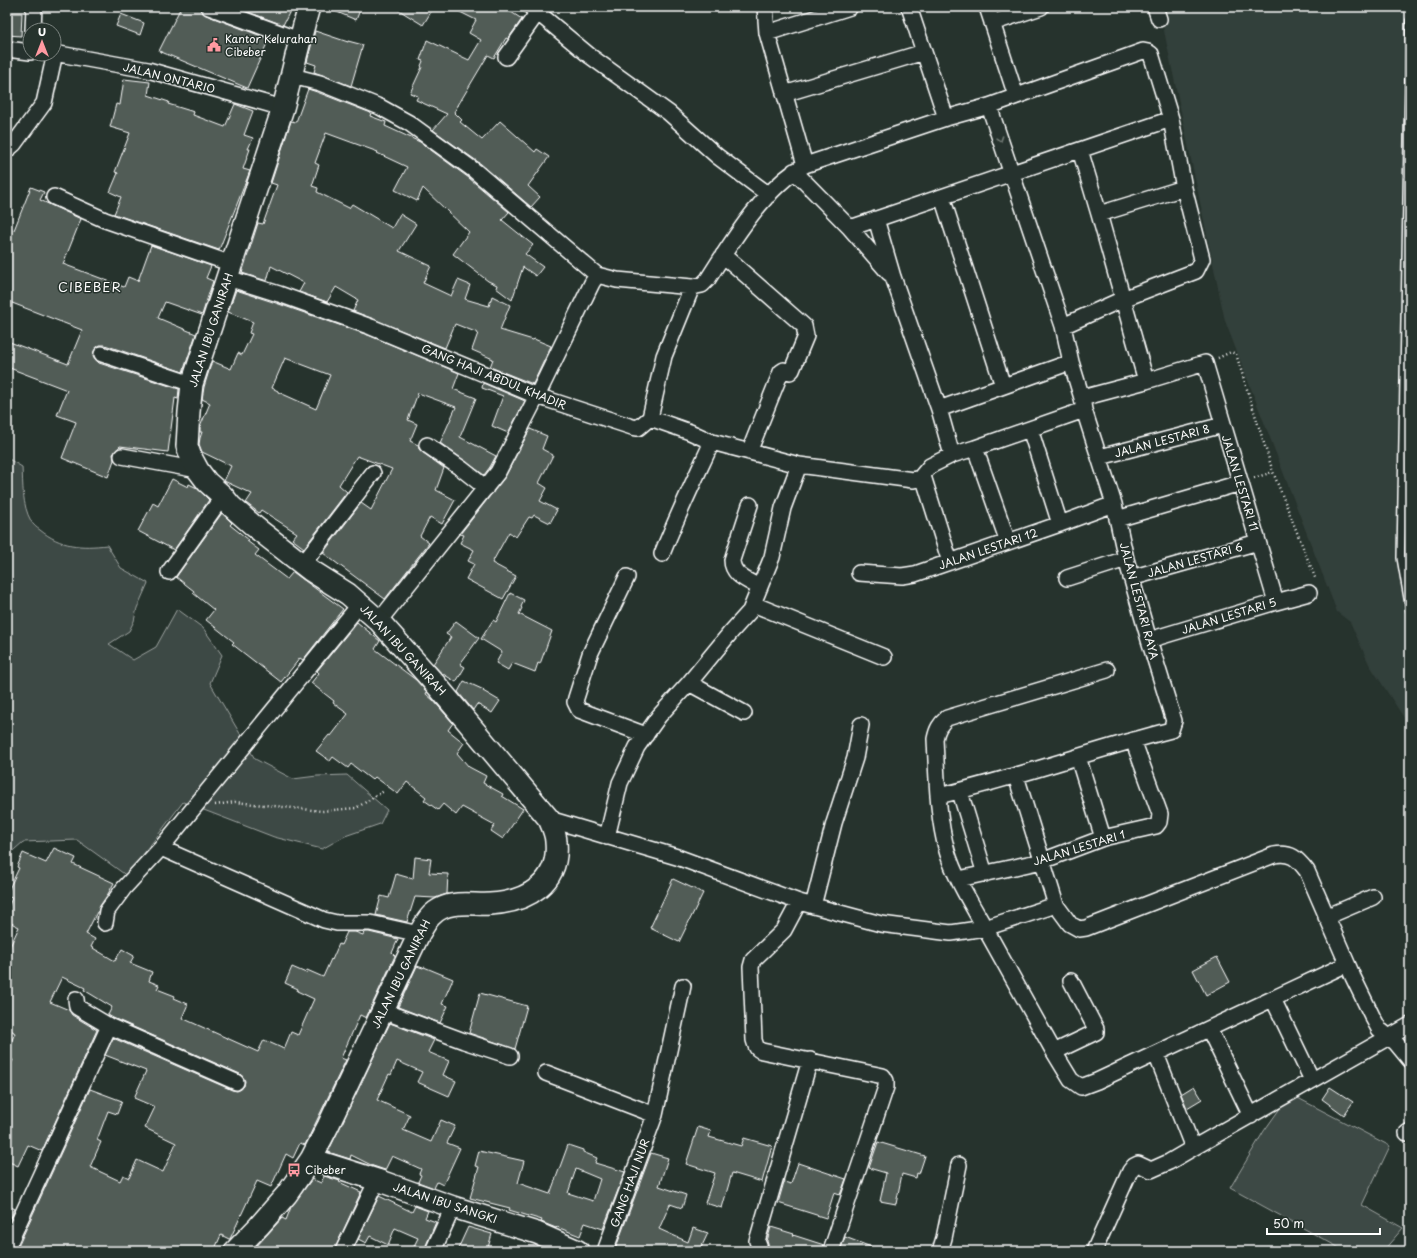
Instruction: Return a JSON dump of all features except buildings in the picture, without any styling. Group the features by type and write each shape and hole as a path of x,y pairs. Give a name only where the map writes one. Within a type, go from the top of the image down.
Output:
{"main road":[{"name":"JALAN IBU GANIRAH","path":"235,1251 287,1194 311,1159 419,934 430,916 436,910 443,907 505,902 522,898 538,888 550,876 556,858 556,841 549,819 438,687 379,621 360,604 303,564 255,527 207,482 191,457 188,446 192,384 283,108 292,76 299,40 309,7"},
{"name":"JALAN IBU SANGKI","path":"311,1159 377,1180 453,1207 537,1233 578,1251"}],"street":[{"path":"33,22 34,7"},
{"path":"209,7 299,40"},
{"path":"765,7 767,33 784,94 800,168 893,277"},
{"path":"767,33 850,7"},
{"path":"909,7 946,118"},
{"path":"987,7 1016,96"},
{"path":"992,23 1041,7"},
{"path":"506,57 534,9 590,56 669,113 717,156 769,194"},
{"path":"7,49 22,51"},
{"path":"292,76 320,83 380,107 409,123 475,171 597,275 617,280 692,287 702,286 746,221 769,194 800,168 946,118 989,106 1143,51 1148,52 1151,54 1171,119 1184,188 1202,259 1196,271 1123,299 1063,326"},
{"path":"784,94 924,52"},
{"name":"JALAN ONTARIO","path":"62,54 148,70 283,108"},
{"path":"7,150 14,144 44,103 53,62"},
{"name":"JALAN LESTARI RAYA","path":"940,796 960,792 1016,776 1133,740 1171,730 1174,721 1131,578 1114,504 1083,404 1063,326 989,106"},
{"path":"850,228 1171,119"},
{"path":"1080,150 1100,214 1146,381"},
{"path":"1100,214 1184,188"},
{"path":"942,196 1003,386"},
{"name":"GANG HAJI ABDUL KHADIR","path":"54,197 105,220 230,271 279,294 371,327 537,396 632,427 638,428 650,418"},
{"path":"876,218 893,277 939,409 952,455"},
{"path":"723,256 804,326 806,336 792,370 790,372 784,370 781,372 749,452"},
{"path":"379,621 498,472 537,396 583,299 597,275"},
{"path":"692,287 664,356 650,418 690,432 712,442 799,465 913,480 924,476 930,466 952,455 1030,429 1083,404 1146,381 1205,363"},
{"path":"102,354 192,384"},
{"path":"939,409 1071,362"},
{"name":"JALAN LESTARI 11","path":"1205,363 1276,602"},
{"name":"JALAN LESTARI 8","path":"1100,457 1223,425"},
{"path":"1030,429 1060,524"},
{"path":"662,554 674,522 685,502 712,442"},
{"path":"427,445 462,469 486,488"},
{"path":"975,448 1008,542"},
{"path":"122,456 198,470"},
{"path":"607,837 620,783 637,747 659,716 689,683 750,611 754,604 759,587 772,557 783,508 799,465"},
{"path":"303,564 373,473"},
{"path":"924,476 950,562"},
{"path":"1117,519 1240,483"},
{"path":"168,572 223,496"},
{"name":"JALAN LESTARI 12","path":"859,573 902,576 915,574 1114,504"},
{"path":"750,505 732,564 739,576 759,587"},
{"name":"JALAN LESTARI 6","path":"1131,578 1258,542"},
{"path":"1066,578 1126,559"},
{"path":"627,576 590,654 577,692 576,702 579,710 646,735"},
{"name":"JALAN LESTARI 5","path":"1149,640 1309,593"},
{"path":"105,924 107,911 124,888 160,848 360,604"},
{"path":"754,604 884,657"},
{"path":"1107,670 947,718 941,722 937,730 936,739 942,826 947,852 959,879 985,928 1071,1080 1080,1087 1089,1085 1347,964"},
{"path":"689,683 744,713"},
{"path":"831,1251 886,1087 886,1081 883,1076 758,1050 754,1040 751,967 753,960 784,930 806,904 825,864 834,823 855,758 861,725"},
{"name":"JALAN LESTARI 1","path":"959,879 1042,861 1104,838 1156,826 1160,818 1133,740"},
{"path":"1078,757 1104,838"},
{"path":"1016,776 1056,905 1070,924 1078,929 1086,928 1274,855 1283,854 1300,861 1307,871 1347,964 1379,1029 1389,1037 1410,1060"},
{"path":"960,792 985,874"},
{"path":"549,819 677,857 806,904 896,927 951,933 985,928 1056,905"},
{"path":"160,848 324,920 337,923 370,923 419,934"},
{"path":"1326,917 1373,897"},
{"path":"1054,1052 1096,1031 1071,981"},
{"name":"GANG HAJI NUR","path":"605,1251 655,1115 683,986"},
{"path":"76,999 77,1007 109,1026 236,1082"},
{"path":"1273,999 1312,1080"},
{"path":"383,1011 464,1041 510,1056"},
{"path":"1094,1251 1130,1171 1134,1166 1138,1164 1151,1170 1169,1162 1410,1025"},
{"path":"7,1248 109,1026"},
{"path":"1209,1029 1251,1116"},
{"path":"1156,1054 1193,1148"},
{"path":"761,1251 758,1240 810,1060"},
{"path":"546,1073 655,1115"},
{"path":"940,1251 959,1165"},
{"path":"343,1251 377,1180"},
{"path":"433,1251 453,1207"}],"lane":[{"path":"1410,20 1401,558 1410,610"}],"path":[{"path":"1205,363 1231,352 1236,354 1273,472 1316,580 1316,590 1309,593"},
{"path":"1240,483 1273,472"},
{"path":"192,809 235,802 322,811 356,808 384,791"}],"shaded area":[{"path":"1159,7 1410,7 1410,727 1369,664 1350,622 1337,612 1225,321"},
{"path":"7,458 22,467 26,508 31,521 35,526 48,536 64,543 80,546 107,545 121,568 148,583 129,631 109,644 133,660 156,647 177,609 203,628 222,655 210,683 255,759 293,779 317,776 347,775 387,810 380,824 345,836 322,849 274,837 183,802 127,876 77,840 23,842 7,856"},
{"path":"1296,1097 1390,1146 1362,1205 1403,1228 1383,1251 1345,1251 1230,1188 1264,1131 1286,1100"}],"place":[{"name":"Kantor Kelurahan Cibeber","path":"214,45"},
{"name":"Cibeber","path":"294,1170"}],"district":[{"name":"CIBEBER","path":"90,287"}]}
